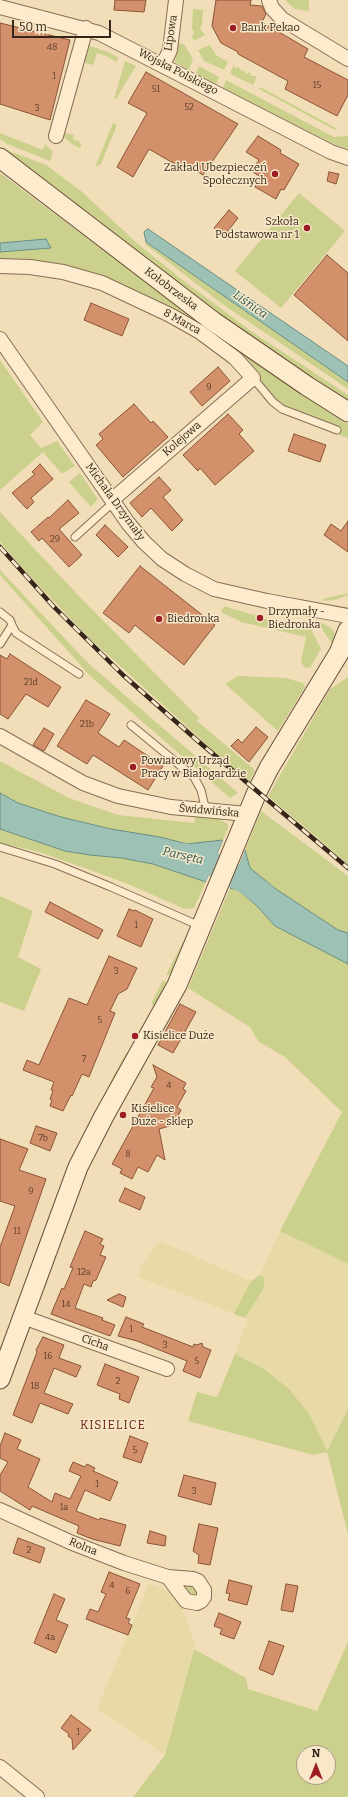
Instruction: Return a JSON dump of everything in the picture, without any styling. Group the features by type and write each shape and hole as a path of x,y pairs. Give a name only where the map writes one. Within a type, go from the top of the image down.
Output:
{"street":[{"name":"Lipowa","path":"163,65 170,50 176,0"},
{"path":"268,0 272,8 282,19 348,59"},
{"name":"Wojska Polskiego","path":"0,7 86,28 111,38 331,152 348,158"},
{"path":"56,136 86,28"},
{"name":"Kołobrzeska","path":"0,158 214,322 307,386 348,412"},
{"name":"8 Marca","path":"0,266 30,267 63,272 102,283 170,315 200,332 230,354 253,378"},
{"name":"Michała Drzymały","path":"0,339 135,532 152,550 169,564 209,587 230,593 348,616"},
{"name":"Kolejowa","path":"113,501 253,378"},
{"name":"Świdwińska","path":"0,736 58,770 102,791 141,802 206,811 247,814 269,768 343,646 348,630"},
{"path":"0,1379 78,1167 104,1116 177,985 247,814"},
{"name":"Cicha","path":"23,1317 167,1369"},
{"name":"Rolna","path":"0,1510 104,1555 168,1577"},
{"path":"0,1767 37,1797"}],"lane":[{"name":"8 Marca","path":"253,378 273,402 282,409 337,430"},
{"path":"75,537 113,501"},
{"path":"0,612 10,620 16,633 79,674"},
{"path":"0,644 12,625"},
{"path":"131,725 194,777 201,790 206,811"},
{"path":"0,847 55,864 111,887 205,918"}],"shaded area":[{"path":"280,1231 348,1264 348,1409 327,1452 310,1415 264,1369 235,1354 248,1319 138,1277 141,1266 160,1241 251,1281 260,1275"},
{"path":"149,1583 171,1592 181,1605 195,1643 165,1755 97,1709"}],"green space":[{"path":"285,0 309,0 309,11 295,9"},
{"path":"193,9 203,10 202,25 200,28 205,35 194,41 192,37 194,32 192,29"},
{"path":"177,43 184,44 193,59 189,70 175,62"},
{"path":"87,45 108,52 119,58 116,62 97,53 93,65 85,63 81,57"},
{"path":"210,45 216,55 228,62 224,70 204,61 198,50"},
{"path":"125,61 136,66 116,99 114,99"},
{"path":"234,64 235,68 239,67 241,71 244,70 246,74 250,72 251,76 257,76 253,85 230,74"},
{"path":"199,66 219,77 216,85 196,74"},
{"path":"226,80 334,137 348,136 348,149 331,143 223,88"},
{"path":"260,87 336,128 335,130 259,89"},
{"path":"113,123 117,125 101,164 95,167"},
{"path":"0,133 43,150 45,144 53,152 50,161 7,144 0,139"},
{"path":"63,134 74,135 73,139 80,142 82,146 79,148 72,144 64,137"},
{"path":"4,149 46,165 53,170 81,191 138,244 180,278 251,331 348,395 348,403 240,331"},
{"path":"0,173 194,318 313,402 348,424 348,438 336,434 338,428 281,406 258,381 136,293 0,262 0,252 50,248 46,239 0,243"},
{"path":"299,193 345,231 281,308 235,271"},
{"path":"146,242 348,382 348,389 221,303 145,244"},
{"path":"0,360 43,422 30,435 41,448 57,441 75,466 62,474 43,452 0,490"},
{"path":"80,473 98,499 91,507 69,482"},
{"path":"0,512 79,596 199,718 197,721 255,770 249,783 87,636 25,571 0,542"},
{"path":"0,570 89,664 238,793 230,798 90,676 0,575"},
{"path":"348,593 348,595 335,600 323,601 323,599"},
{"path":"224,606 267,619 310,627 321,649 310,668 304,667 301,662 306,637 241,622 221,612"},
{"path":"320,622 330,627 334,632 336,638 334,646 319,625"},
{"path":"238,676 286,678 303,683 305,687 278,731 225,684"},
{"path":"348,677 348,864 268,796 330,689"},
{"path":"0,761 69,798 118,815 194,823 196,815 220,817 220,820 228,824 228,828 223,840 187,844 160,837 111,829 61,817 18,803 0,793"},
{"path":"261,811 348,876 348,933 338,930 276,889 250,868 245,850"},
{"path":"0,829 65,851 122,858 153,864 206,882 194,908 185,909 128,884 90,870 39,852 0,843"},
{"path":"230,888 238,890 256,905 275,926 348,964 348,1264 280,1231 342,1112 285,1057 258,1041 250,1027 188,988"},
{"path":"0,896 33,911 18,957 41,969 24,1011 0,1002"},
{"path":"189,930 190,933 171,975 166,975"},
{"path":"163,980 167,985 156,1008 151,1004"},
{"path":"127,1051 125,1067 112,1084 109,1084"},
{"path":"260,1275 264,1278 264,1288 245,1318 234,1314 251,1281"},
{"path":"235,1354 264,1369 289,1389 310,1415 327,1451 348,1409 348,1534 327,1452 313,1455 188,1421 197,1392 217,1397"},
{"path":"188,1584 192,1584 199,1594 196,1597 191,1598 184,1591"},
{"path":"348,1642 348,1797 133,1797 165,1755 194,1649 246,1678 248,1689 317,1711"}],"water":[{"name":"Liśnica","path":"148,229 348,366 348,382 146,242 144,232"},
{"path":"46,239 51,248 0,252 0,243"},
{"path":"0,793 18,803 61,817 111,829 160,837 187,844 223,840 206,882 153,864 122,858 65,851 0,829"},
{"path":"245,850 250,868 276,889 338,930 348,933 348,964 275,926 256,905 238,890 230,888"}],"pier":[{"path":"224,838 225,841 207,883 205,884"},
{"path":"246,848 229,890 228,887 244,849"}],"building":[{"path":"115,0 146,0 144,12 114,10"},
{"path":"216,0 251,0 250,5 262,6 266,14 262,22 308,49 304,57 348,80 348,95 337,116 285,89 288,81 221,43 212,26"},
{"path":"0,23 70,40 50,120 0,104"},
{"path":"146,72 238,124 203,175 183,163 180,167 149,149 133,177 117,167 147,113 128,103"},
{"name":"Zakład Ubezpieczeń Społecznych","path":"258,136 281,150 280,153 299,164 284,190 281,189 276,199 255,187 261,177 251,171 259,160 246,152"},
{"path":"329,172 339,174 336,184 327,181"},
{"path":"229,210 238,218 224,236 214,228"},
{"path":"327,255 348,273 348,341 294,295"},
{"path":"91,303 129,319 122,336 84,320"},
{"path":"218,367 230,381 202,406 190,392"},
{"path":"134,404 151,423 153,421 168,437 123,477 96,445 103,439 99,434"},
{"path":"228,414 243,430 239,434 254,451 215,485 200,468 198,471 183,455"},
{"path":"294,434 326,445 320,462 288,451"},
{"path":"40,464 53,479 31,498 34,502 27,509 12,493 35,474 32,472"},
{"path":"159,477 171,490 163,497 183,520 172,531 151,508 142,517 130,503"},
{"path":"68,500 79,513 59,529 82,555 69,567 42,538 39,541 31,532"},
{"path":"348,521 348,552 324,535 331,524 341,531"},
{"path":"105,525 128,547 118,557 96,535"},
{"name":"Biedronka","path":"140,566 215,625 184,665 135,625 129,633 103,613"},
{"path":"10,654 61,687 48,707 26,694 8,719 0,714 0,655 7,659"},
{"path":"86,700 110,714 98,733 119,747 124,740 163,766 148,790 93,755 87,764 57,746"},
{"path":"256,727 268,737 249,762 231,746 238,739 242,743"},
{"path":"44,728 54,734 44,751 33,745"},
{"path":"50,902 103,930 98,939 45,912"},
{"path":"129,909 135,910 153,919 141,947 117,936"},
{"path":"109,956 137,968 127,989 118,994 110,1011 115,1013 89,1077 82,1074 63,1111 50,1106 52,1100 50,1099 53,1091 51,1090 54,1082 23,1070 27,1060 39,1065 69,998 87,1005"},
{"path":"180,1004 196,1012 173,1053 158,1045"},
{"path":"153,1065 186,1083 183,1089 186,1091 177,1107 181,1110 173,1125 159,1129 165,1160 157,1155 148,1172 138,1167 132,1179 120,1173 122,1169 112,1164 154,1088 151,1087 157,1077"},
{"path":"36,1126 57,1133 50,1151 30,1143"},
{"path":"0,1139 28,1149 19,1170 46,1179 9,1286 0,1282 0,1247 15,1206 0,1201"},
{"path":"125,1188 145,1197 140,1210 119,1201"},
{"path":"85,1231 103,1239 100,1244 104,1246 100,1255 106,1257 96,1280 93,1281 91,1287 84,1284 75,1308 103,1318 102,1320 115,1325 110,1336 51,1314 62,1288 64,1289 73,1268 70,1267"},
{"path":"119,1294 126,1297 123,1307 107,1300"},
{"path":"126,1317 144,1324 142,1327 193,1347 194,1344 197,1345 202,1343 203,1347 211,1350 200,1378 183,1371 187,1361 137,1341 118,1336"},
{"path":"43,1337 64,1345 59,1358 81,1366 76,1377 54,1368 44,1393 73,1404 68,1414 40,1403 32,1423 13,1415 37,1352 36,1350"},
{"path":"105,1364 139,1377 129,1403 119,1399 120,1394 97,1385"},
{"path":"5,1433 21,1440 17,1449 40,1459 28,1487 52,1502 55,1493 70,1499 81,1476 69,1471 73,1462 85,1467 87,1464 95,1468 93,1471 118,1482 110,1501 85,1490 76,1511 99,1520 100,1518 126,1525 120,1546 92,1539 77,1533 79,1526 32,1506 30,1510 0,1491 0,1475 8,1462 0,1458 0,1446"},
{"path":"130,1436 148,1443 141,1463 123,1457"},
{"path":"184,1475 216,1483 211,1505 178,1496"},
{"path":"199,1524 218,1528 210,1565 198,1563 199,1555 193,1551"},
{"path":"150,1531 166,1536 165,1546 147,1543"},
{"path":"18,1538 45,1548 40,1563 13,1553"},
{"path":"109,1572 140,1584 126,1618 130,1619 128,1623 132,1625 128,1635 86,1619 90,1609 98,1612 106,1594 101,1592"},
{"path":"229,1580 252,1586 247,1605 228,1600 230,1594 226,1593"},
{"path":"286,1584 298,1586 293,1612 281,1610"},
{"path":"54,1594 65,1599 56,1620 68,1625 56,1653 34,1643"},
{"path":"219,1613 241,1622 234,1639 220,1634 222,1629 214,1626"},
{"path":"269,1641 284,1646 273,1675 259,1669"},
{"path":"71,1715 91,1730 73,1750 72,1739 68,1736 69,1734 61,1728"}],"waterway":[{"name":"Parsęta","path":"182,855 201,858 246,882 263,894"}],"railway":[{"path":"0,547 54,607 123,675 199,742 348,868"}],"place":[{"name":"Bank Pekao","path":"233,28"},
{"name":"Zakład Ubezpieczeń Społecznych","path":"275,174"},
{"name":"Szkoła Podstawowa nr 1","path":"307,228"},
{"name":"Drzymały - Biedronka","path":"260,618"},
{"name":"Biedronka","path":"159,619"},
{"name":"Powiatowy Urząd Pracy w Białogardzie","path":"133,767"},
{"name":"Kisielice Duże","path":"135,1036"},
{"name":"Kisielice Duże - sklep","path":"123,1115"}],"district":[{"name":"KISIELICE","path":"113,1426"}]}
